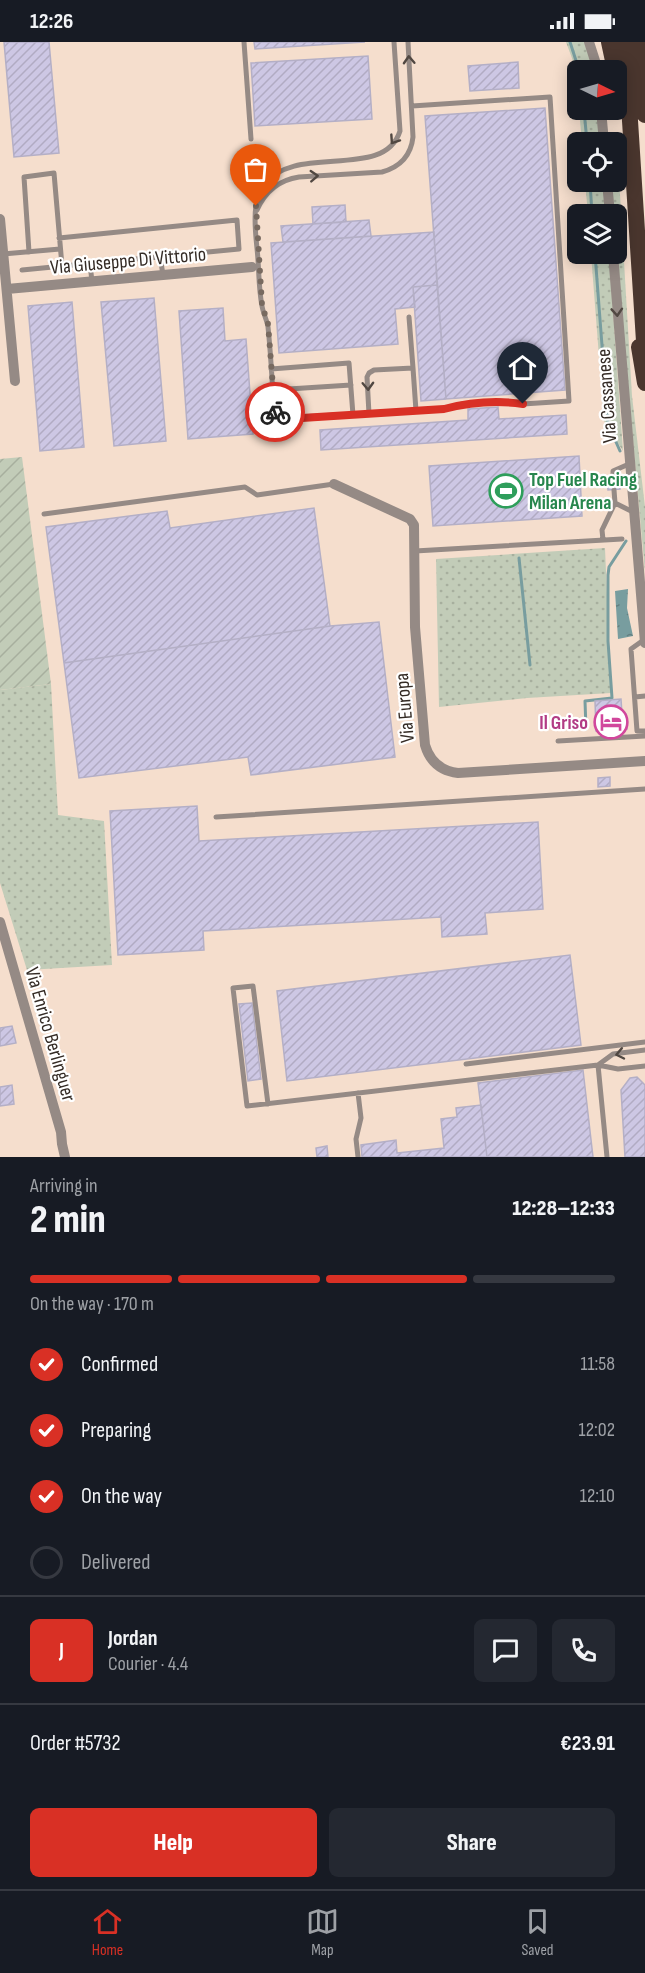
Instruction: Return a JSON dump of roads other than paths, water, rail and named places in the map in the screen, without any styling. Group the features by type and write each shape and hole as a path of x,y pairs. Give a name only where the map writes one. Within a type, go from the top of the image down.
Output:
{"highway":[{"path":"609,42 613,60"},
{"path":"625,42 645,357"},
{"path":"641,42 645,115"},
{"path":"619,120 629,274 645,383"}],"street":[{"path":"589,42 595,60"},
{"path":"0,219 15,381"},
{"name":"Via Cassanese","path":"614,264 645,641"},
{"name":"Via Giuseppe Di Vittorio","path":"7,289 252,267"},
{"name":"Via Europa","path":"334,484 410,519 414,525 415,627 425,745 430,758 437,765 447,771 458,773 645,761"},
{"name":"Via Enrico Berlinguer","path":"0,922 5,960 61,1132 65,1157"}],"lane":[{"path":"244,42 251,139"},
{"path":"394,42 400,130 394,143 386,151 374,156 298,164 281,170 271,177 256,202 255,218 262,305 268,324 275,412 282,418 444,409 462,404 501,401 523,404 569,401 550,97 412,106"},
{"path":"255,218 258,207 267,194 286,180 299,177 382,172 396,166 407,156 413,134 408,42"},
{"path":"29,252 24,177 54,173 62,266"},
{"path":"22,270 238,249 237,220 59,238"},
{"path":"3,254 60,249"},
{"path":"160,256 162,275"},
{"path":"90,263 92,282"},
{"path":"409,317 416,411"},
{"path":"271,369 350,363 353,415"},
{"path":"369,414 367,377 369,372 413,368"},
{"path":"273,390 351,385"},
{"path":"614,478 613,471 629,464"},
{"path":"44,514 245,487 257,495 334,484"},
{"path":"603,540 602,530 615,503 614,490"},
{"path":"615,503 633,512"},
{"path":"415,551 622,539"},
{"path":"645,641 631,649 637,732 645,731"},
{"path":"634,697 645,696"},
{"path":"558,741 645,736"},
{"path":"216,817 645,789"},
{"path":"268,1104 253,986 233,988 247,1106 268,1104 598,1065 618,1069 645,1066"},
{"path":"466,1064 645,1042"},
{"path":"598,1065 613,1054 645,1050"},
{"path":"598,1065 607,1157"},
{"path":"358,1093 361,1118 356,1139 358,1157"}],"water":[{"path":"628,589 627,608 633,636 618,639 615,591"}],"waterway":[{"path":"570,42 576,60"},
{"path":"585,120 586,132"},
{"path":"591,192 591,204"},
{"path":"596,264 608,424 620,451"},
{"path":"586,729 585,701 612,698 608,641 608,575 609,567 626,541"},
{"path":"519,558 530,665"}],"place":[{"name":"Top Fuel Racing Milan Arena","path":"506,491"},
{"name":"Il Griso","path":"611,722"}]}
